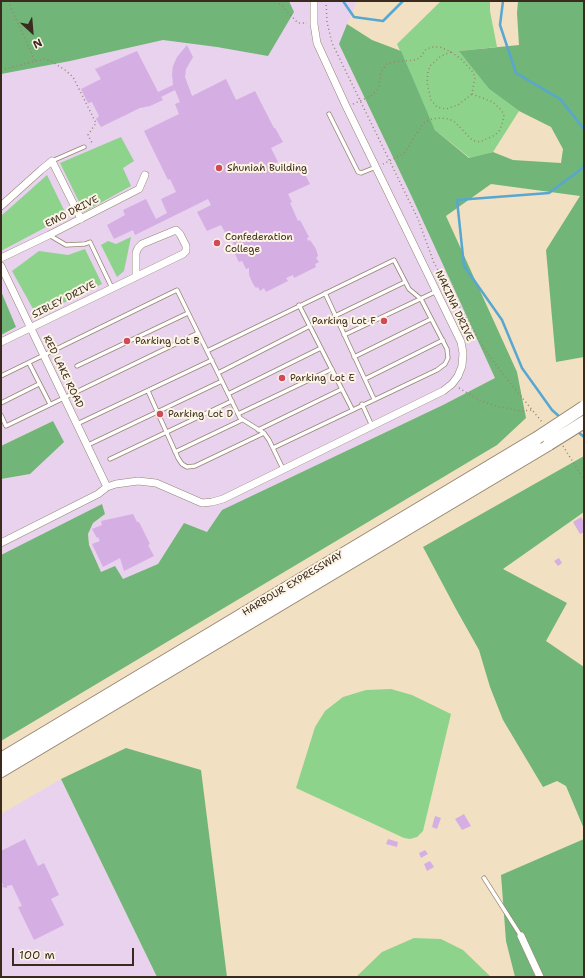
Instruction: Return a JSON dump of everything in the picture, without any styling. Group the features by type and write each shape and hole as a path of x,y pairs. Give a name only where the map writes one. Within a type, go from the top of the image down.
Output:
{"main road":[{"name":"HARBOUR EXPRESSWAY","path":"1,759 537,438 584,407"},
{"name":"HARBOUR EXPRESSWAY","path":"1,771 584,422"}],"street":[{"name":"NAKINA DRIVE","path":"107,487 116,484 138,481 156,483 202,503 223,499 443,391 452,384 458,376 462,366 463,353 459,337 346,106 317,43 314,24 314,1"},
{"path":"1,206 52,161 81,219"},
{"name":"EMO DRIVE","path":"1,258 140,189 145,175"},
{"name":"SIBLEY DRIVE","path":"1,342 183,254 186,251 186,246 180,234 176,230 142,244 138,248 136,253 136,276"},
{"name":"RED LAKE ROAD","path":"1,266 107,487"},
{"path":"1,543 98,494 107,487"},
{"path":"521,936 540,977"}],"lane":[{"path":"329,114 358,172 361,173 376,167"},
{"path":"52,161 84,146"},
{"path":"50,235 66,245 85,244 90,242 112,288"},
{"path":"207,350 394,260 409,289 421,299 448,354 447,361 442,367 362,404 273,448"},
{"path":"335,316 405,282"},
{"path":"1,376 177,290 238,414 242,420 264,433 283,469"},
{"path":"344,335 437,291"},
{"path":"324,294 374,399"},
{"path":"299,306 352,409"},
{"path":"77,366 188,313"},
{"path":"354,357 431,319"},
{"path":"218,373 310,326"},
{"path":"1,415 6,426 198,333"},
{"path":"365,379 442,340"},
{"path":"228,394 321,348"},
{"path":"77,424 212,360"},
{"path":"29,363 50,404"},
{"path":"238,414 332,369"},
{"path":"88,445 222,382"},
{"path":"1,403 39,384"},
{"path":"258,430 342,389"},
{"path":"148,391 175,452 182,464 187,467 192,467 264,433"},
{"path":"110,459 232,401"},
{"path":"362,404 372,426"},
{"path":"175,452 242,420"},
{"path":"484,878 521,936"}],"path":[{"path":"8,1 36,61"},
{"path":"276,1 298,24 314,24"},
{"path":"326,2 327,22 332,43 418,219 434,263 483,347 502,373 544,424"},
{"path":"346,106 371,96 377,90 381,72 387,64 416,60 420,58 426,49 440,46 451,52 461,59 473,72 475,77 472,94 458,105 446,109 436,107 431,100 428,82 428,71 430,66 441,56 451,52"},
{"path":"1,70 44,59 52,60 65,70 73,77 96,123 88,135 92,143"},
{"path":"376,167 405,152 422,125 426,121 432,119 449,119 455,122 469,137 475,141 486,140 495,136 502,125 504,115 502,111 493,102 472,94"},
{"path":"452,384 479,400 496,406 520,411 532,410"},
{"path":"561,445 570,456 574,466 584,480"}],"shaded area":[{"name":"Confederation College","path":"1,1 357,1 339,44 411,195 495,378 443,405 222,510 207,532 184,523 158,564 123,580 101,572 89,545 88,534 93,523 105,514 102,504 1,555 1,479 30,474 52,421 1,446 1,335 16,327 1,291"},
{"path":"61,779 157,977 1,977 1,814"}],"green space":[{"path":"1,1 289,1 294,12 268,56 217,47 163,40 70,61 1,74"},
{"path":"441,1 490,1 490,11 497,47 460,51 489,89 519,111 493,152 470,158 435,130 397,44"},
{"path":"518,1 584,1 584,357 556,362 546,250 580,196 491,184 446,216 517,372 526,418 497,445 1,741 1,555 102,504 105,514 93,523 88,534 89,545 101,572 115,566 123,579 158,564 184,523 207,532 222,510 443,405 495,378 411,195 339,44 347,24 372,40 401,51 435,130 469,158 493,152 513,160 561,163 563,149 551,127 519,111 489,89 459,51 519,45 517,13"},
{"path":"121,137 134,161 123,168 131,186 84,212 60,163"},
{"path":"47,175 67,216 1,251 1,216"},
{"path":"131,237 124,271 117,277 101,245 108,241 116,244"},
{"path":"85,249 102,284 37,316 12,271 39,251 68,255"},
{"path":"1,291 16,327 1,335"},
{"path":"53,421 64,442 30,474 1,479 1,446"},
{"path":"584,456 584,512 503,569 567,603 546,641 584,667 584,829 566,786 557,781 543,787 503,720 490,687 479,650 423,547"},
{"path":"391,689 412,695 451,714 423,831 417,837 410,839 404,838 296,788 315,727 325,711 343,697 366,690"},
{"path":"126,748 201,770 227,977 157,977 61,779"},
{"path":"584,839 584,977 515,977 506,941 501,875"},
{"path":"414,938 441,939 463,950 491,977 356,977 382,952"}],"building":[{"name":"Shuniah Building","path":"187,45 193,57 186,69 185,77 192,96 226,79 236,100 255,91 283,142 271,148 278,162 273,164 278,173 299,163 310,184 288,194 292,202 290,203 298,221 300,220 309,237 307,238 308,241 310,240 316,249 318,256 316,258 319,262 315,264 316,267 294,278 293,275 286,278 288,281 266,292 264,288 260,291 258,287 256,288 253,284 249,275 249,268 246,269 242,261 239,262 234,252 237,251 228,233 226,234 221,225 207,231 197,212 211,205 208,199 135,235 133,230 114,239 107,225 125,215 123,210 146,199 156,219 167,213 161,199 176,192 170,179 168,180 144,131 179,114 175,104 180,102 175,90 161,97 163,100 150,106 140,108 101,127 96,119 99,116 92,102 88,103 81,89 101,79 95,69 137,51 158,92 173,85 173,66 177,57"},
{"path":"133,514 137,522 139,522 150,544 148,545 154,556 124,571 120,558 103,567 92,544 100,541 92,529 102,525 101,521"},
{"path":"581,517 584,522 584,532 580,534 573,522"},
{"path":"559,558 562,563 558,566 554,561"},
{"path":"464,814 471,826 462,830 455,819"},
{"path":"435,816 441,818 437,829 432,827"},
{"path":"25,839 38,866 44,863 59,895 51,899 64,925 34,940 18,907 22,906 12,885 7,886 7,888 2,887 3,884 1,882 1,851"},
{"path":"388,839 398,842 397,847 386,844"},
{"path":"425,850 428,854 421,858 419,853"},
{"path":"430,861 434,867 427,871 424,864"}],"waterway":[{"path":"343,1 354,17 383,21 403,1"},
{"path":"503,1 500,25 516,73 560,99 584,129"},
{"path":"561,418 552,410 522,368 502,320 464,266 457,200 549,193 584,167 584,162"},
{"path":"577,431 584,437"}],"place":[{"name":"Shuniah Building","path":"219,168"},
{"name":"Confederation College","path":"217,243"},
{"name":"Parking Lot F","path":"384,321"},
{"name":"Parking Lot B","path":"127,341"},
{"name":"Parking Lot E","path":"282,378"},
{"name":"Parking Lot D","path":"160,414"}]}
